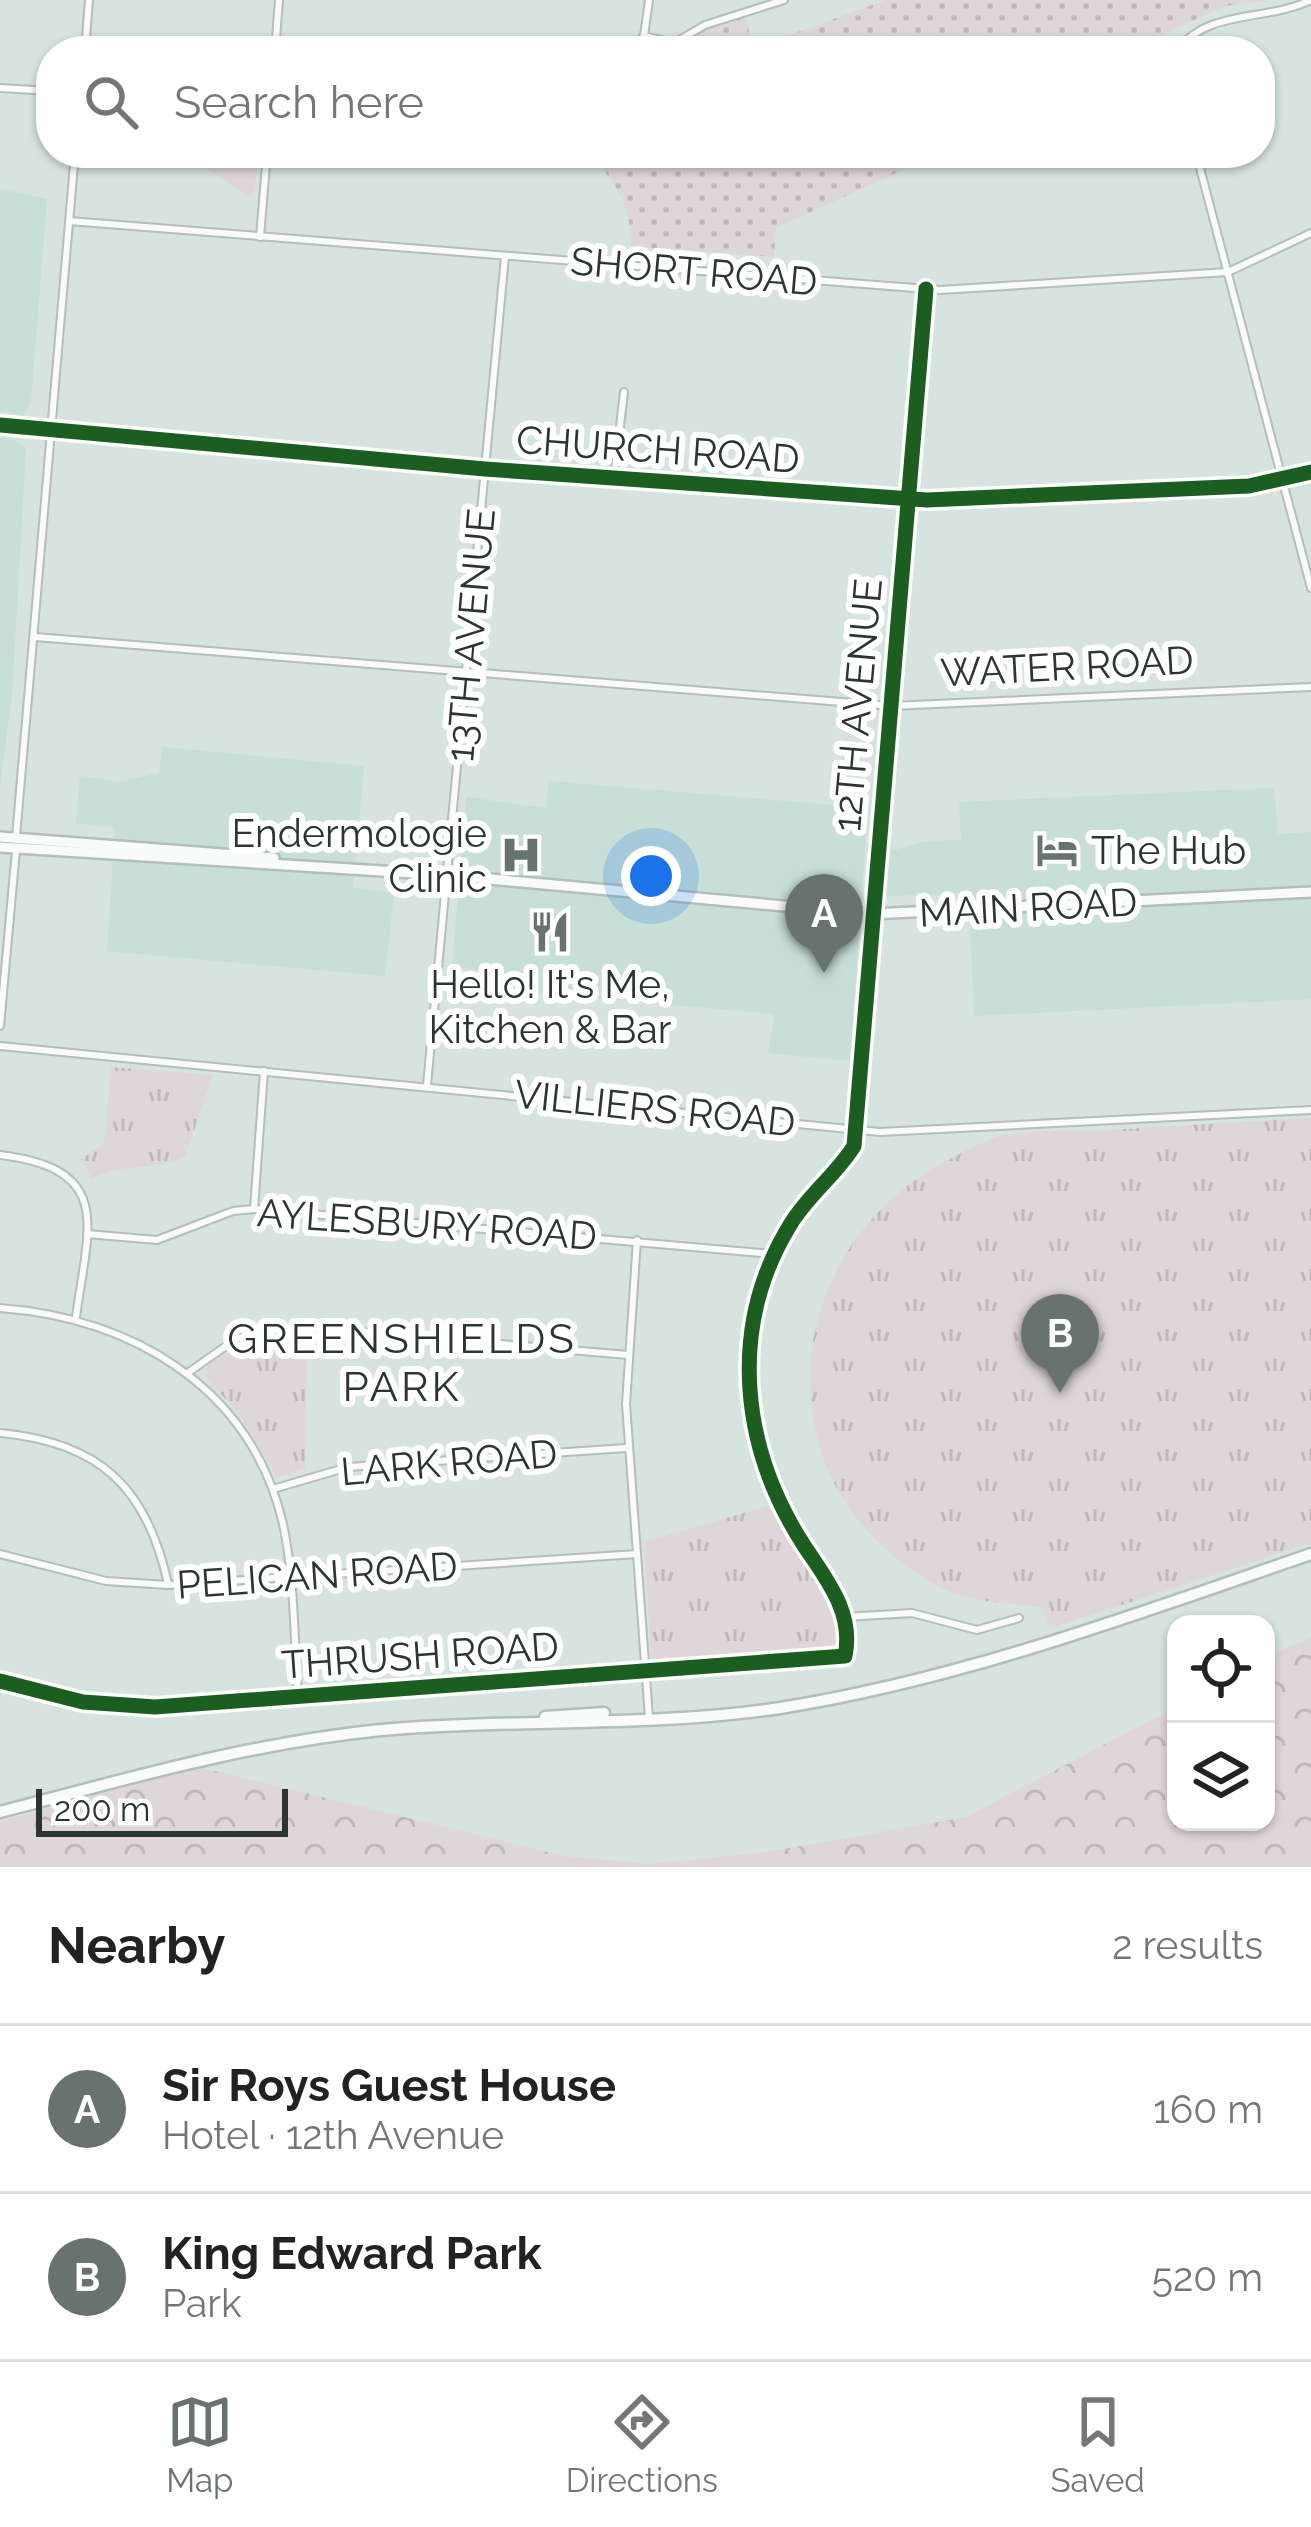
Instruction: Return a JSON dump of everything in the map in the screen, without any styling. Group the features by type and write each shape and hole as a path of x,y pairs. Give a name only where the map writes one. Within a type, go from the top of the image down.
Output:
{"main road":[{"name":"MAIN ROAD","path":"0,837 16,843 446,874 872,914 1311,892"},
{"name":"MAIN ROAD","path":"0,847 16,843"},
{"path":"0,1812 274,1744 470,1725 777,1708 986,1665 1311,1554"}],"street":[{"path":"86,36 89,0"},
{"path":"276,36 279,0"},
{"path":"644,36 650,0"},
{"path":"686,36 705,25 784,0"},
{"path":"1191,36 1216,21 1277,15 1311,0"},
{"path":"0,88 36,91"},
{"path":"0,1026 74,168"},
{"path":"260,237 266,168"},
{"path":"1200,168 1311,588"},
{"name":"SHORT ROAD","path":"69,221 926,289 1228,272 1311,233"},
{"name":"13TH AVENUE","path":"427,1085 505,256"},
{"name":"12TH AVENUE","path":"855,1128 926,289"},
{"path":"614,479 624,392"},
{"name":"CHURCH ROAD","path":"0,425 53,434 908,499 1283,481 1311,472"},
{"name":"WATER ROAD","path":"35,637 891,706 1311,687"},
{"name":"VILLIERS ROAD","path":"0,1046 928,1133 1311,1110"},
{"path":"254,1209 264,1070"},
{"path":"855,1128 852,1150 812,1192 772,1255 750,1343 753,1426 777,1500 827,1577 843,1617 912,1613 977,1630 1018,1618"},
{"path":"0,1155 63,1170 84,1198 87,1234 76,1317"},
{"name":"AYLESBURY ROAD","path":"87,1234 157,1240 254,1209 772,1255"},
{"path":"637,1240 627,1448 649,1714"},
{"path":"0,1307 76,1317 125,1334 189,1372 235,1422 273,1489 290,1580 298,1697"},
{"path":"189,1372 236,1339 292,1326 629,1355"},
{"path":"0,1433 62,1443 110,1470 145,1514 159,1541 168,1585"},
{"name":"LARK ROAD","path":"273,1489 348,1467 627,1448"},
{"name":"PELICAN ROAD","path":"0,1554 106,1581 168,1585 637,1554"},
{"name":"THRUSH ROAD","path":"0,1681 108,1705 298,1697 830,1660 846,1654 843,1617"}],"shaded area":[{"path":"0,189 47,199 31,401 23,415 0,412"},
{"path":"0,437 19,442 26,450 12,695 0,786"},
{"path":"162,747 364,766 353,888 394,893 385,976 107,951 115,828 76,823 80,776 119,782 159,773"},
{"path":"549,781 868,808 850,1061 768,1053 775,1014 529,992 530,976 452,967 466,797 546,808"},
{"path":"1274,788 1278,834 1311,832 1311,999 974,1016 969,893 886,896 884,853 926,841 961,840 959,802"}],"green space":[{"path":"886,0 1267,0 1225,6 1160,36 787,36"},
{"path":"744,13 751,36 686,36 705,25"},
{"path":"205,168 257,168 255,189 249,197"},
{"path":"602,168 907,168 776,228 774,257 636,247 630,243 626,208"},
{"path":"111,1067 213,1075 185,1157 92,1179 81,1159 104,1144"},
{"path":"1311,1118 1311,1543 1049,1629 1042,1607 948,1591 878,1542 838,1489 815,1430 810,1368 821,1307 849,1249 892,1198 951,1158 1011,1134"},
{"path":"307,1332 305,1468 277,1478 240,1415 206,1378 207,1366 238,1346"},
{"path":"771,1505 832,1604 836,1643 783,1658 652,1668 644,1542"},
{"path":"1311,1638 1311,1867 0,1867 0,1822 198,1767 564,1856 650,1864 760,1853 966,1817 1167,1712 1167,1831 1275,1831 1275,1652"}],"cycle path":[{"path":"0,1681 83,1702 155,1707 845,1656 846,1625 837,1598 783,1509 767,1470 750,1388 750,1346 770,1264 790,1225 854,1146 926,289"},
{"path":"0,425 485,469 927,500 1249,486 1311,472"}],"place":[{"name":"The Hub","path":"1057,850"},
{"name":"Endermologie Clinic","path":"521,855"},
{"name":"Hello! It's Me, Kitchen & Bar","path":"550,932"},
{"name":"Sir Roys Guest House","path":"824,973"},
{"name":"King Edward Park","path":"1060,1393"}],"district":[{"name":"GREENSHIELDS PARK","path":"402,1362"}]}
